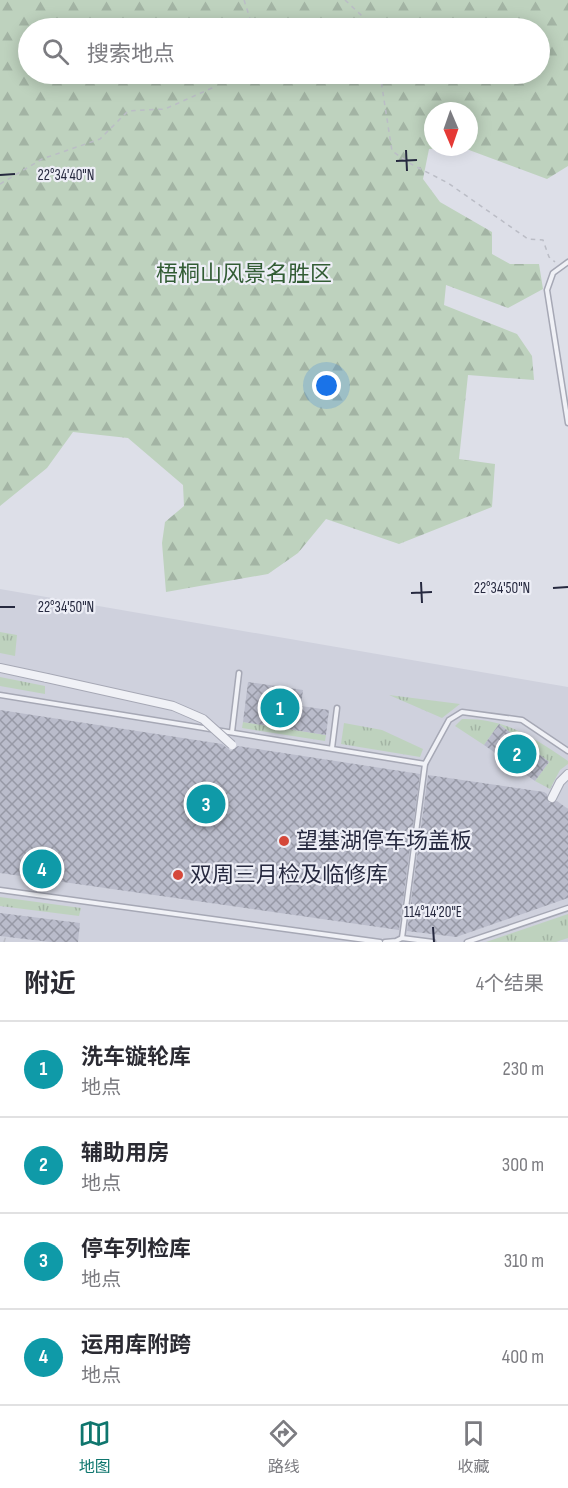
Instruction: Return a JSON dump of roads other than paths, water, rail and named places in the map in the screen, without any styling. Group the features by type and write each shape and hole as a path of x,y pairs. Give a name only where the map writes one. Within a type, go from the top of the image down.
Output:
{"street":[{"path":"0,668 173,706 203,718 232,745"},
{"path":"552,798 560,782 568,774"}],"lane":[{"path":"568,262 561,266 549,281 547,290 568,423"},
{"path":"232,732 239,673"},
{"path":"0,695 425,764"},
{"path":"332,748 338,708"},
{"path":"402,938 425,764 449,720 462,712 522,720 568,752"},
{"path":"0,890 380,942"},
{"path":"467,942 568,908"},
{"path":"385,942 402,938 433,942"}],"place":[{"name":"洗车镟轮库","path":"280,708"},
{"name":"辅助用房","path":"517,754"},
{"name":"停车列检库","path":"206,804"},
{"name":"望基湖停车场盖板","path":"284,841"},
{"name":"运用库附跨","path":"42,869"},
{"name":"双周三月检及临修库","path":"178,875"}],"park label":[{"name":"梧桐山风景名胜区","path":"244,274"}]}
